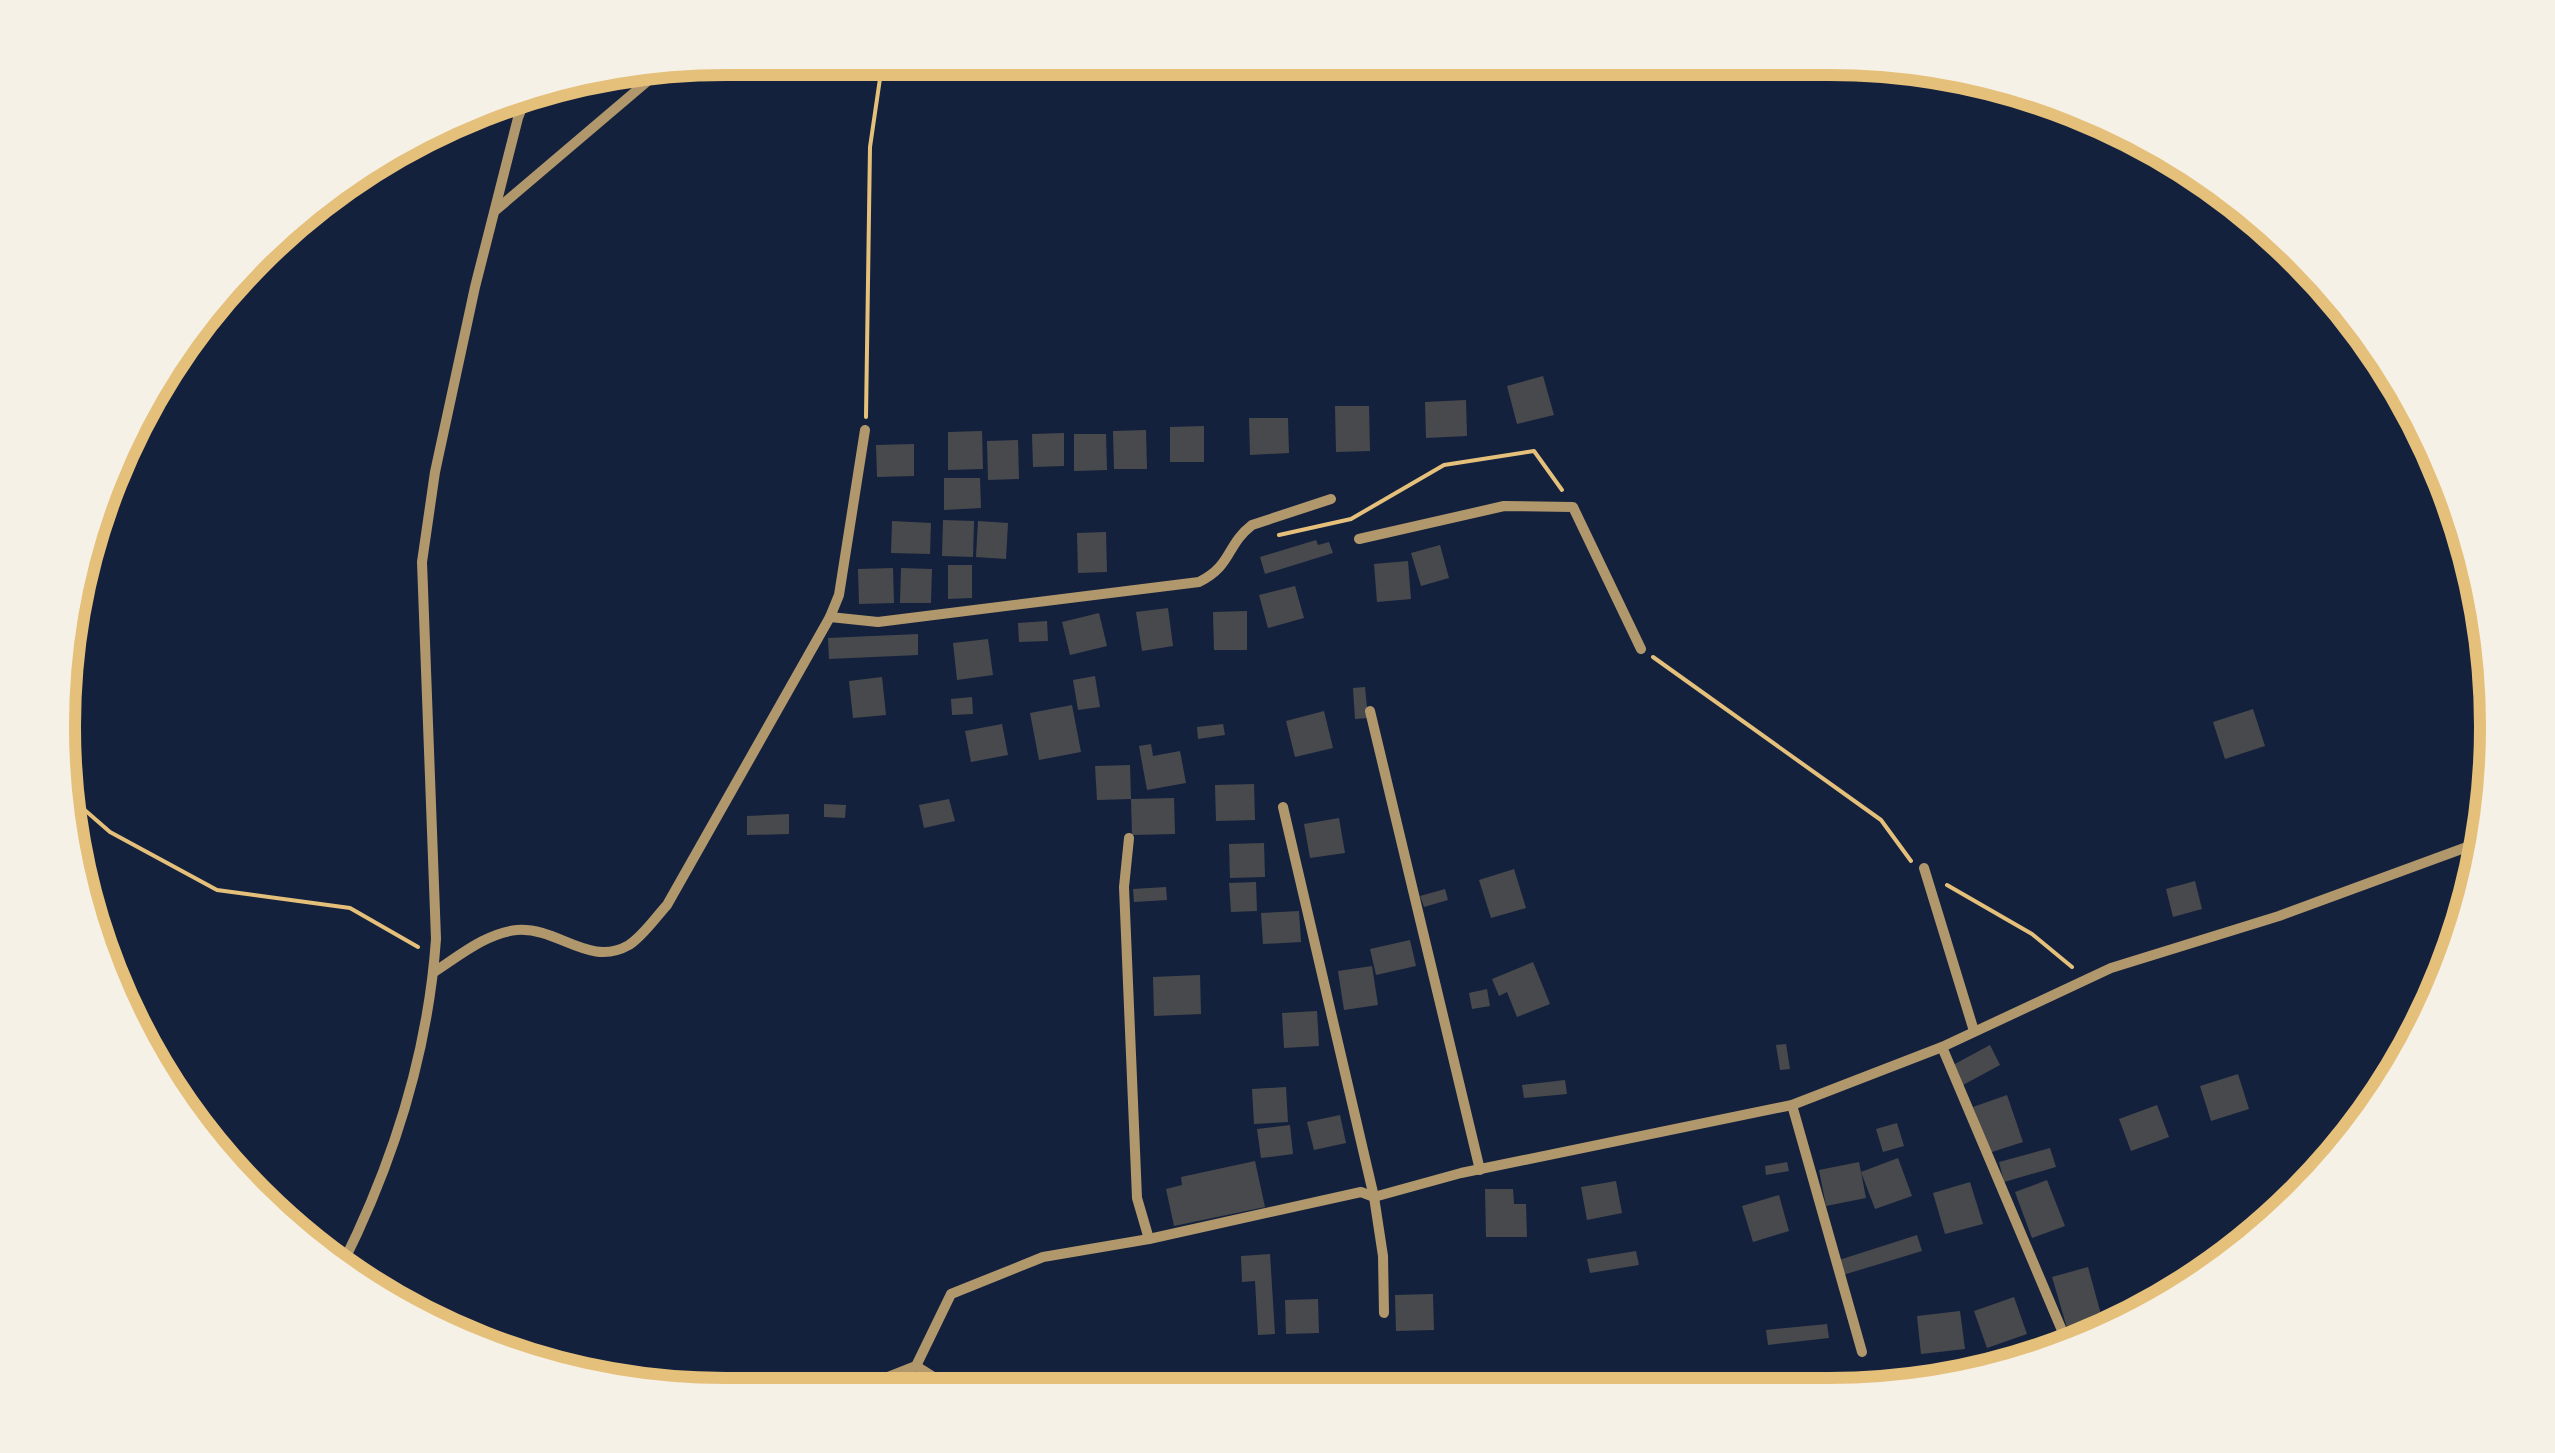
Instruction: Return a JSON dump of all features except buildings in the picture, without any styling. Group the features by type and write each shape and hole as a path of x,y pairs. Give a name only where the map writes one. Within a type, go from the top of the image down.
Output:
{"street":[{"path":"494,211 649,80"},
{"path":"347,1255 378,1187 409,1096 434,972 422,562 435,472 521,109"},
{"path":"434,972 503,932 543,930 588,952 610,953 632,944 667,905 830,617 838,594 865,430"},
{"path":"830,617 878,622 1199,582 1219,572 1243,532 1252,525 1331,500"},
{"path":"1359,539 1504,506 1573,507 1641,648"},
{"path":"1370,712 1480,1170"},
{"path":"1283,807 1374,1197 1383,1256 1384,1312"},
{"path":"1129,838 1124,887 1137,1198 1148,1239"},
{"path":"886,1378 916,1366 950,1294 1043,1257 1148,1239 1362,1192 1374,1197 1480,1170 1792,1105 1942,1047 2111,968 2279,916 2468,847"},
{"path":"1924,868 1974,1032"},
{"path":"1942,1047 2063,1334"},
{"path":"1792,1105 1862,1352"},
{"path":"916,1366 935,1378"}],"path":[{"path":"865,430 870,146 880,75"},
{"path":"1274,536 1351,518 1444,466 1534,451 1573,507"},
{"path":"1641,648 1882,820 1913,864 1930,869 1946,885 2032,934 2087,979"},
{"path":"80,806 110,832 217,890 350,908 435,957"}]}
